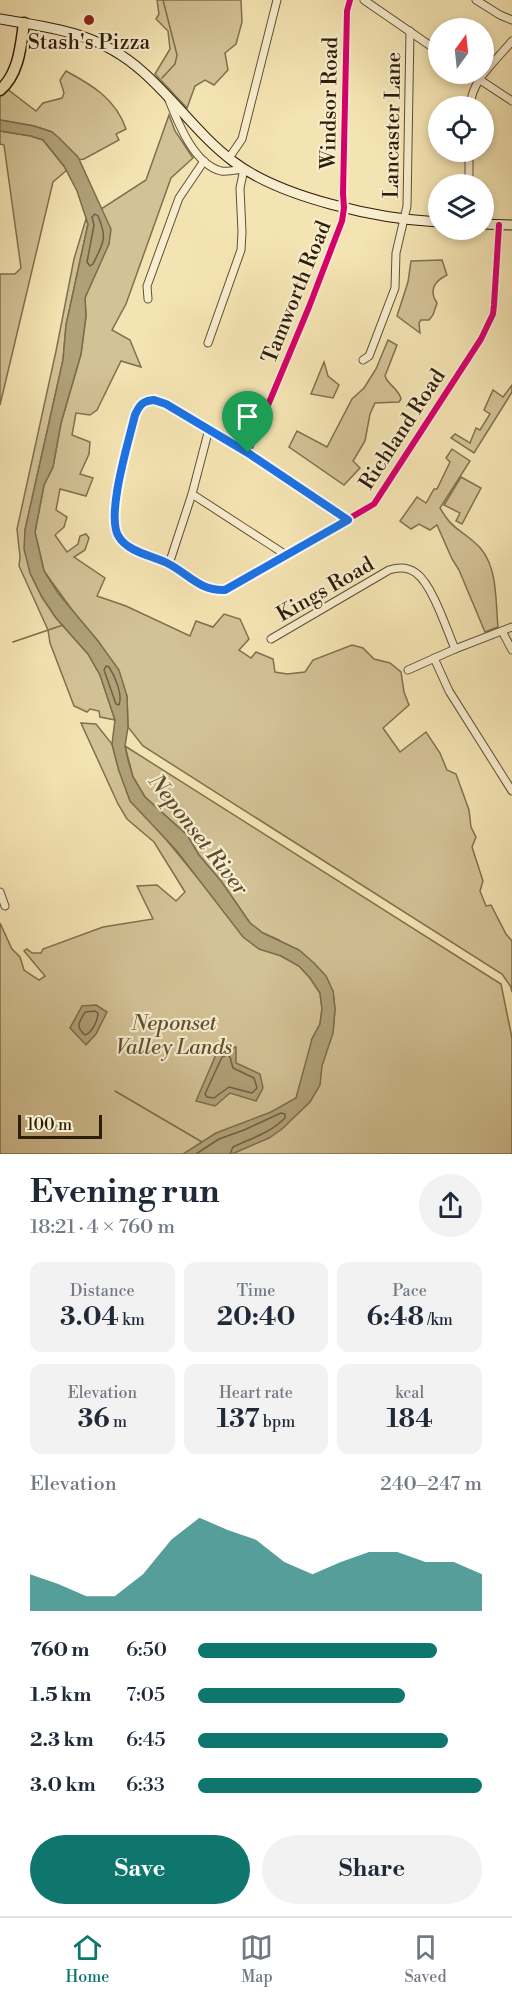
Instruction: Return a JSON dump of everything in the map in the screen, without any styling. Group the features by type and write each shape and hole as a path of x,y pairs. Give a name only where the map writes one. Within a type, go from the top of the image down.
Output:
{"main road":[{"path":"0,18 76,33 110,48 144,72 208,141 244,169 273,183 344,208 428,221"},
{"path":"0,90 11,76 17,61 24,22"},
{"path":"494,225 512,225"}],"street":[{"path":"229,158 242,139 277,0"},
{"name":"Windsor Road","path":"344,208 347,11 350,0"},
{"path":"364,0 428,44"},
{"path":"476,0 512,20"},
{"name":"Lancaster Lane","path":"363,360 369,357 372,351 395,288 396,253 407,206 410,32"},
{"path":"494,62 512,41"},
{"path":"488,84 512,100"},
{"path":"169,99 181,131 204,161 223,172 244,169 240,188 241,250 208,344"},
{"path":"148,299 147,286 179,198 204,161"},
{"name":"Tamworth Road","path":"248,453 331,254 344,208"},
{"name":"Richland Road","path":"209,429 166,404 153,400 140,405 135,415 113,519 119,538 130,548 169,564 208,589 225,590 374,504 489,324 494,305 499,225"},
{"path":"169,564 192,494 209,429 348,520"},
{"path":"192,494 286,555"},
{"name":"Kings Road","path":"271,639 397,567 410,569 423,578 455,649"},
{"path":"408,670 512,627"},
{"path":"502,631 512,650"},
{"path":"434,658 449,691 512,791"},
{"path":"0,892 5,906"}],"green space":[{"path":"157,0 241,0 242,22 236,44 225,53 228,70 214,85 205,80 195,86 187,108 155,74 170,49 168,31 156,19 159,14"},
{"path":"66,71 102,94 116,109 126,129 116,134 119,140 84,159 78,160 52,132 0,120 0,94 7,89 36,111 43,103 62,98 64,93 60,80"},
{"path":"169,115 175,131 193,158 171,178 126,304 112,330 130,340 141,367 121,361 97,410 90,415 76,413 72,435 90,442 89,454 80,474 93,478 86,496 60,489 56,510 67,517 64,527 55,535 67,552 78,544 80,536 86,534 89,538 85,550 74,557 105,578 97,596 126,606 190,636 196,621 213,627 224,614 240,619 249,639 239,650 251,658 256,652 273,659 275,672 287,674 305,672 313,660 352,645 363,648 374,659 390,663 401,672 409,705 383,728 400,752 426,732 440,753 447,770 456,774 476,837 472,847 483,881 480,891 486,906 491,905 512,941 512,992 502,974 143,746 128,727 127,696 98,641 44,571 35,532 44,485 53,467 61,423 81,354 86,316 85,298 110,229 101,209 146,180"},
{"path":"0,131 43,140 67,170 53,182 0,405 0,274 15,274 21,268 4,145 0,144"},
{"path":"86,219 88,224 66,325 63,360 25,530 30,573 56,618 88,654 100,675 115,720 100,717 99,711 90,709 87,712 74,706 50,643 48,630 19,566 17,529 74,259"},
{"path":"442,260 447,275 434,286 433,294 437,303 429,320 421,320 419,323 420,333 397,316 408,282 411,261"},
{"path":"388,340 397,345 385,376 401,399 399,402 375,403 370,414 365,441 353,461 360,468 344,485 289,447 297,431 327,447 352,399 364,388 376,369"},
{"path":"324,362 328,376 339,385 333,398 311,394"},
{"path":"512,385 512,392 474,453 451,438 455,434 470,443 476,428 480,430 490,414 484,410 493,390 503,397"},
{"path":"452,449 470,461 440,508 451,524 481,549 492,569 498,627 485,632 437,525 430,530 419,524 411,529 400,521 417,497 426,503 434,489 437,489 450,462 446,458"},
{"path":"461,477 481,488 462,524 456,521 460,513 444,505"},
{"name":"Neponset Valley Lands","path":"81,723 96,724 112,744 119,771 155,826 210,893 281,956 299,966 310,978 320,993 322,1009 320,1024 312,1039 333,1033 335,1009 333,991 279,940 263,933 250,923 221,881 199,855 187,835 145,797 133,777 125,746 501,984 512,1038 512,1154 0,1154 0,923 12,949 20,957 24,970 39,980 45,976 24,951 27,949 32,953 41,953 43,949 103,927 153,919 137,886 157,885 176,901 185,892 154,842 127,819"}],"water":[{"path":"0,120 34,126 52,132 58,137 78,157 111,229 109,244 85,298 86,316 81,354 61,423 53,467 44,485 35,532 44,571 58,593 119,670 127,696 128,727 125,746 133,777 145,797 187,835 199,855 221,881 250,923 263,933 299,950 326,976 333,991 335,1009 333,1033 322,1066 320,1085 310,1102 282,1129 269,1138 232,1154 183,1154 216,1133 271,1112 296,1098 312,1039 320,1024 322,1009 320,993 299,966 281,956 259,949 243,937 176,850 130,801 112,744 115,720 100,675 88,654 56,618 30,573 24,549 25,530 63,360 66,325 88,224 77,191 64,166 43,140 0,131"},
{"path":"96,1005 107,1012 96,1034 86,1045 70,1028 82,1006"},
{"path":"236,1047 236,1063 260,1074 263,1088 256,1101 230,1093 215,1106 196,1101 218,1050"}],"waterway":[{"path":"162,78 175,64 177,55 163,0"},
{"path":"13,642 63,625"},
{"path":"115,1091 202,1142"}],"cycle path":[{"path":"248,453 342,221 347,11 350,0"},
{"path":"348,520 248,453 166,404 156,401 144,402 135,415 114,508 115,529 119,538 130,548 169,564 208,589 225,590 235,585 374,504 481,339 493,314 499,225"}],"place":[{"name":"Stash's Pizza","path":"89,20"}],"route":[{"path":"154,400 166,404 248,453 348,520 236,585 225,590 214,591 169,564 130,548 119,538 113,519 114,508 135,415 140,405 146,401 154,400"}],"water label":[{"name":"Neponset River","path":"199,834"}]}
